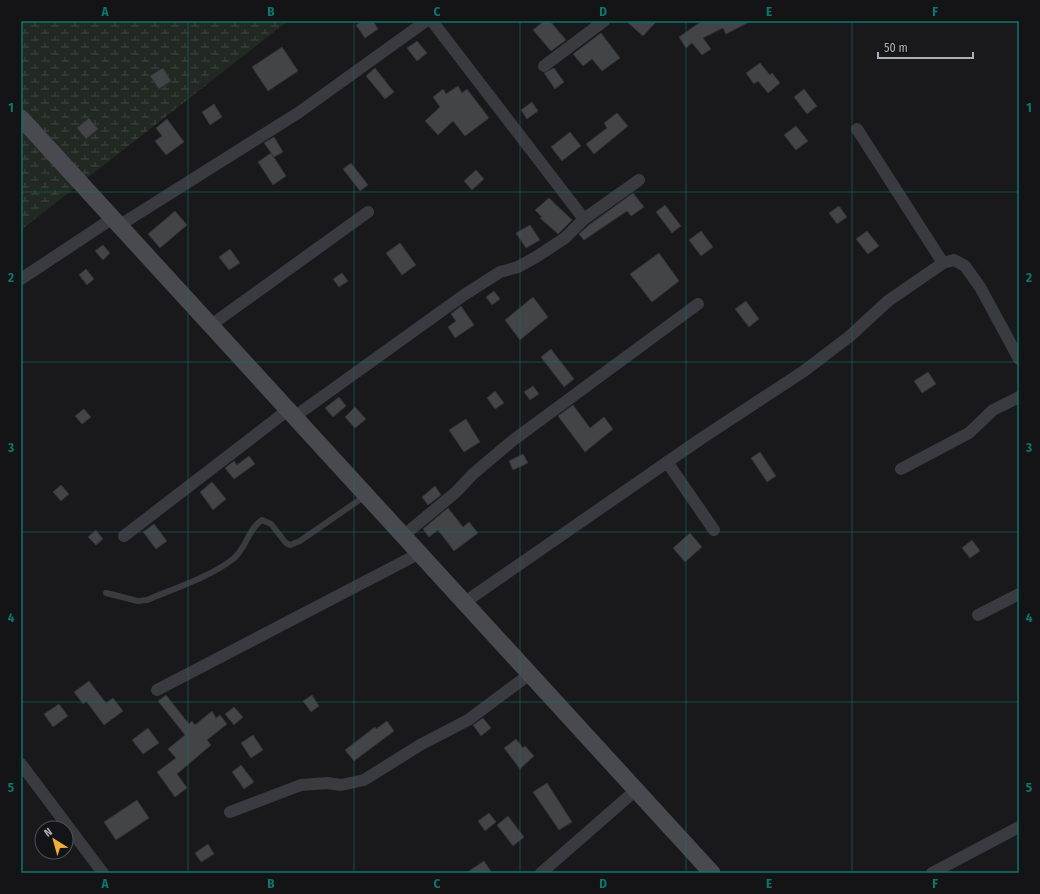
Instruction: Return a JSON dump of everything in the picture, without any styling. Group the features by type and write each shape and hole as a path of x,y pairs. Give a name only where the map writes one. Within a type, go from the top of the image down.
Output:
{"street":[{"path":"21,279 298,113 426,21"},
{"path":"432,21 584,219"},
{"path":"544,66 604,21"},
{"path":"21,118 418,554 465,602 712,873"},
{"path":"857,129 943,263"},
{"path":"124,536 291,414 464,295 500,272 518,267 536,257 564,238 584,219 638,180"},
{"path":"211,325 368,212"},
{"path":"465,602 667,462 804,371 850,336 888,301 943,263 954,260 965,266 980,287 1019,359"},
{"path":"402,536 456,492 473,474 512,441 698,304"},
{"path":"901,469 969,433 993,410 1019,397"},
{"path":"667,462 714,530"},
{"path":"157,690 418,554"},
{"path":"978,615 1019,594"},
{"path":"230,812 301,785 327,783 341,785 364,780 420,744 468,720 530,674"},
{"path":"21,764 103,873"},
{"path":"541,873 636,790"},
{"path":"932,873 1019,827"}],"lane":[{"path":"106,593 138,601 147,600 219,568 232,559 237,555 254,526 262,520 271,524 286,544 290,544 300,541 365,496"}],"green space":[{"path":"21,21 288,21 21,230"}],"building":[{"path":"362,21 373,21 378,29 365,38 356,25"},
{"path":"544,21 550,21 566,40 551,51 533,30"},
{"path":"626,21 657,21 643,36"},
{"path":"702,21 751,21 726,34 723,28 703,38 711,49 702,55 692,43 686,48 679,37"},
{"path":"601,33 620,58 602,71 592,59 583,66 573,54"},
{"path":"417,41 427,53 417,61 407,48"},
{"path":"282,47 298,71 268,91 252,67"},
{"path":"760,63 770,75 772,73 780,83 768,93 758,81 754,84 746,73"},
{"path":"163,68 171,81 159,89 150,76"},
{"path":"375,68 394,92 385,99 366,76"},
{"path":"554,68 564,82 555,89 544,73"},
{"path":"458,86 462,93 467,89 489,118 465,136 453,121 438,135 425,121 440,107 433,97 443,89 446,94"},
{"path":"804,89 817,106 807,114 794,97"},
{"path":"532,102 538,111 527,119 521,110"},
{"path":"214,104 222,117 210,125 202,112"},
{"path":"617,113 628,126 594,154 586,144 607,128 604,123"},
{"path":"89,118 98,129 86,139 77,128"},
{"path":"167,119 184,142 166,155 155,141 162,136 156,128"},
{"path":"796,126 808,141 796,150 784,135"},
{"path":"570,132 581,146 562,161 551,147"},
{"path":"274,137 283,152 274,157 264,143"},
{"path":"271,153 286,176 273,185 258,162"},
{"path":"351,163 368,185 360,191 343,169"},
{"path":"476,170 484,179 472,190 464,181"},
{"path":"633,193 644,207 631,216 627,211 584,240 579,234"},
{"path":"549,198 572,220 558,234 540,218 542,217 535,210"},
{"path":"665,205 681,226 672,233 656,212"},
{"path":"839,206 847,217 837,224 829,213"},
{"path":"175,211 187,225 160,248 148,234"},
{"path":"530,225 540,240 526,248 516,233"},
{"path":"701,231 713,247 701,256 689,240"},
{"path":"867,231 879,246 868,254 856,239"},
{"path":"400,243 416,265 402,275 386,253"},
{"path":"103,245 110,253 103,260 95,251"},
{"path":"230,249 240,263 229,270 219,257"},
{"path":"659,253 679,281 652,302 630,274"},
{"path":"86,269 94,279 87,285 79,275"},
{"path":"342,273 348,281 339,287 333,279"},
{"path":"494,291 500,299 492,305 486,297"},
{"path":"533,297 548,317 520,340 505,320"},
{"path":"746,301 759,319 749,327 735,309"},
{"path":"461,306 474,325 455,338 448,327 456,321 451,314"},
{"path":"551,349 574,379 564,387 541,357"},
{"path":"928,372 936,384 922,393 914,381"},
{"path":"533,386 539,394 530,400 524,392"},
{"path":"495,391 504,403 495,409 487,398"},
{"path":"339,397 346,406 333,417 325,408"},
{"path":"573,405 590,428 604,417 613,429 585,452 558,416"},
{"path":"355,407 366,419 355,428 345,417"},
{"path":"84,409 91,417 82,424 75,416"},
{"path":"466,419 480,442 464,452 449,430"},
{"path":"760,452 776,476 767,482 751,458"},
{"path":"523,454 528,463 513,470 509,461"},
{"path":"249,456 255,464 234,479 225,468 234,461 237,465"},
{"path":"212,482 226,499 213,510 200,492"},
{"path":"61,485 69,494 61,501 53,492"},
{"path":"435,486 441,495 428,505 422,497"},
{"path":"448,508 463,527 469,522 478,533 454,551 438,530 429,537 423,529"},
{"path":"154,524 167,541 156,549 143,532"},
{"path":"96,530 103,539 96,545 88,537"},
{"path":"690,533 702,547 685,562 673,548"},
{"path":"972,540 980,551 970,558 962,548"},
{"path":"89,681 106,703 113,698 123,711 104,725 86,701 83,704 74,692"},
{"path":"166,695 189,724 192,721 195,725 212,711 216,718 220,715 227,724 207,740 211,745 177,774 187,788 175,797 157,772 176,758 168,749 185,735 158,701"},
{"path":"312,695 319,706 311,712 303,701"},
{"path":"59,704 68,716 53,727 44,714"},
{"path":"234,707 243,717 234,725 225,714"},
{"path":"483,718 491,728 481,736 473,725"},
{"path":"387,721 394,731 354,761 345,750 375,727 376,729"},
{"path":"148,728 159,743 143,754 132,740"},
{"path":"253,735 263,750 251,758 241,743"},
{"path":"516,739 523,748 525,746 534,756 520,769 504,748"},
{"path":"241,765 254,782 244,789 232,772"},
{"path":"547,783 572,822 559,830 533,792"},
{"path":"137,800 149,818 116,840 104,822"},
{"path":"489,813 496,822 485,831 478,821"},
{"path":"508,816 524,837 513,846 497,825"},
{"path":"208,844 214,854 201,862 195,853"},
{"path":"484,861 492,873 466,873"}]}
